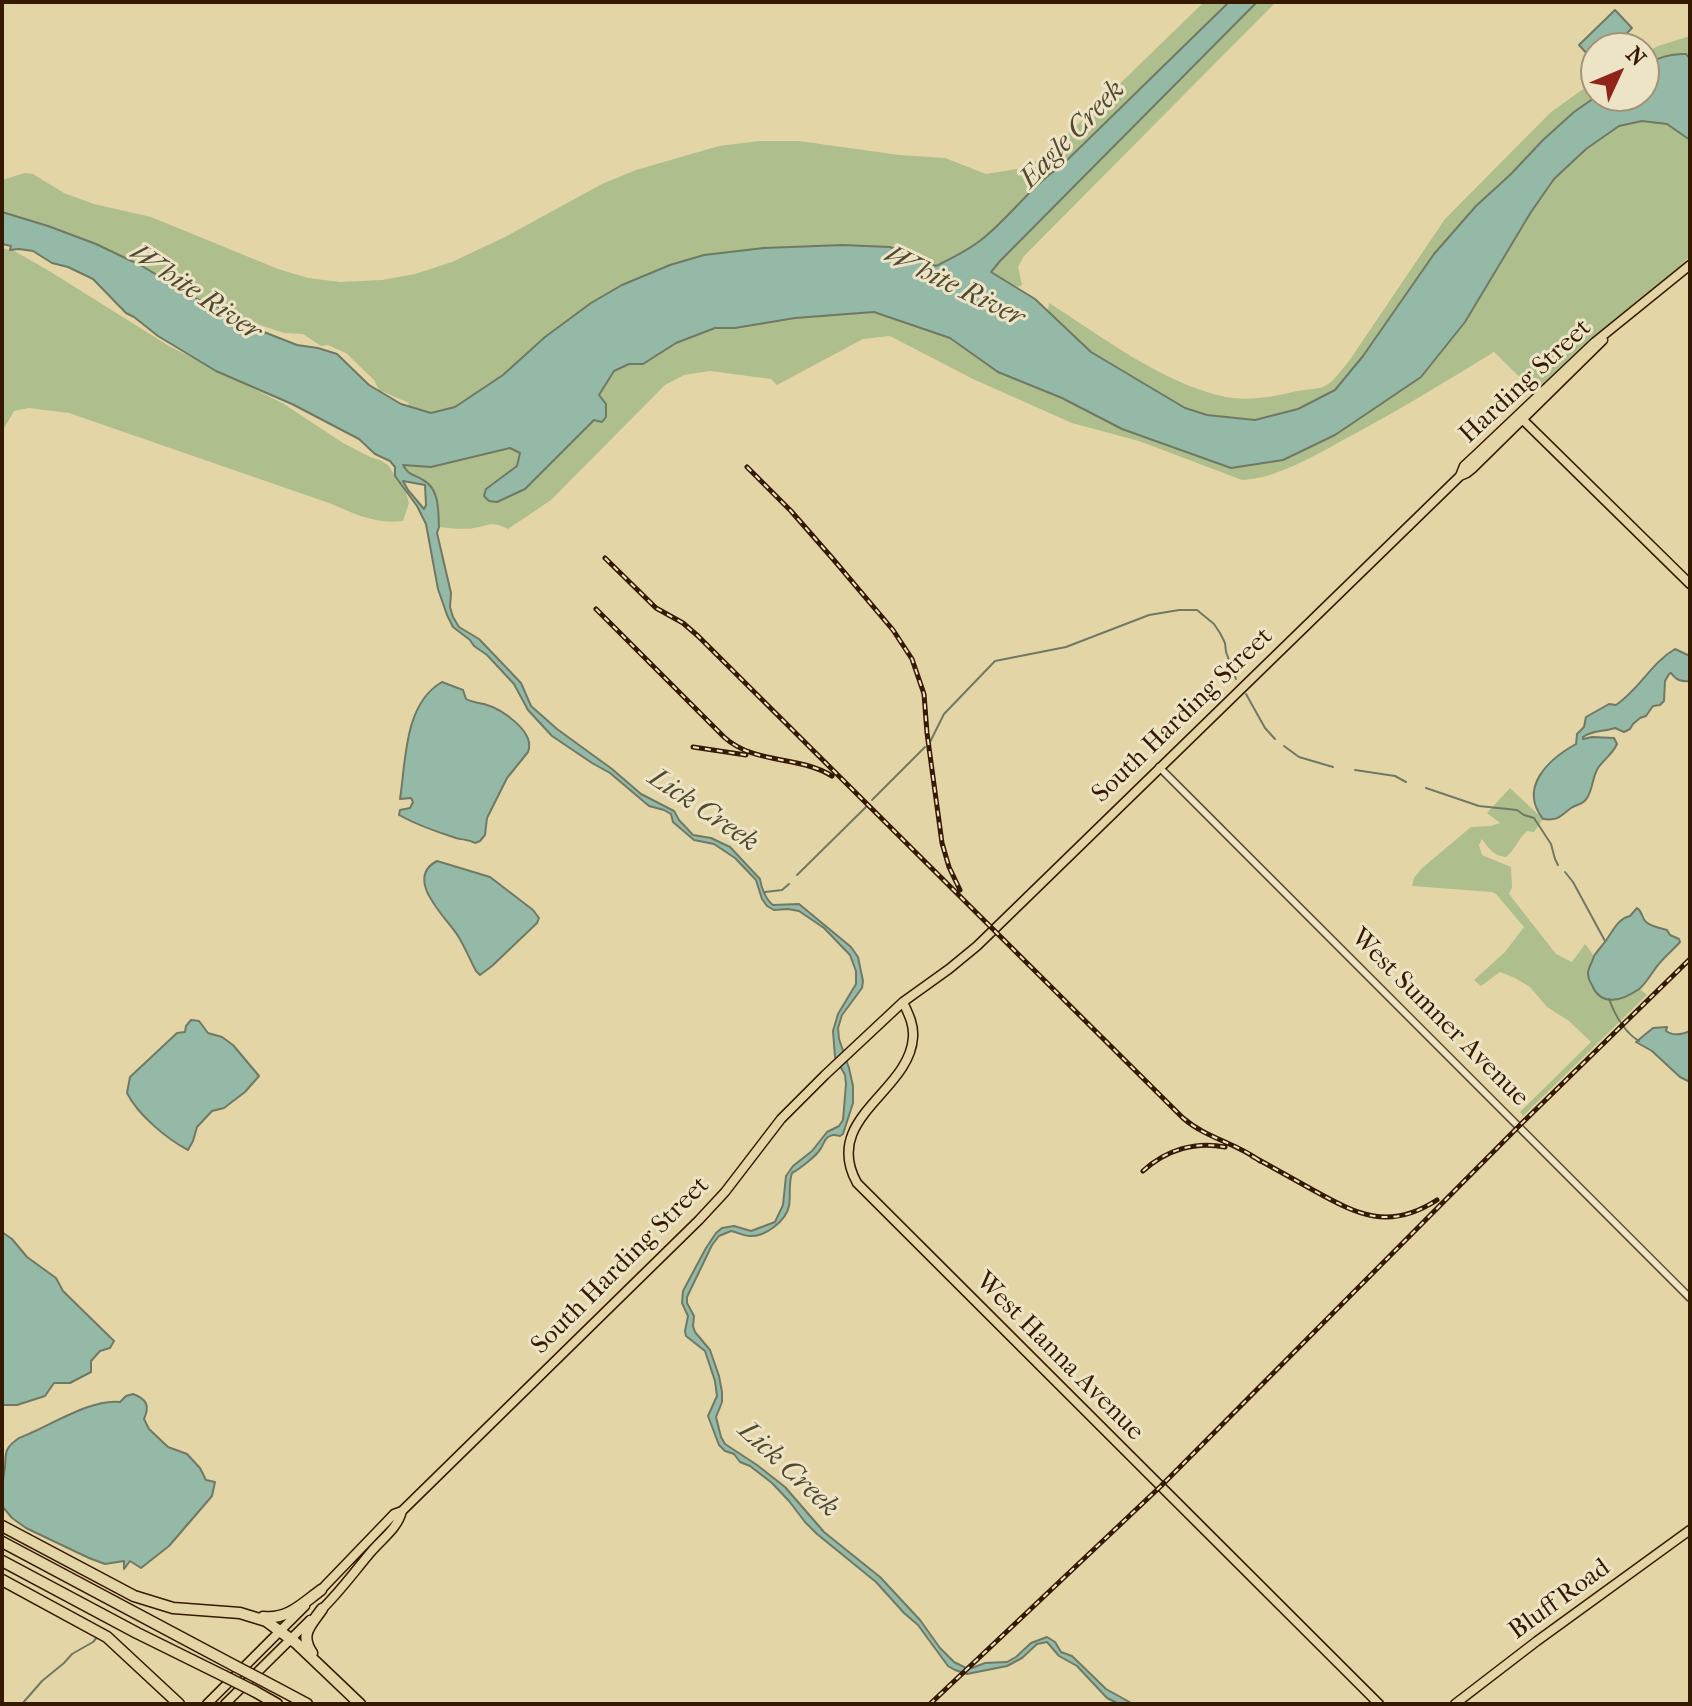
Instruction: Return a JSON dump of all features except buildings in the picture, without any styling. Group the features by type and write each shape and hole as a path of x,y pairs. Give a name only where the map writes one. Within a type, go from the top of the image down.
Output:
{"highway":[{"path":"2,1526 134,1596 173,1608 271,1617 284,1615 321,1590"},
{"path":"2,1541 307,1704"},
{"path":"2,1561 277,1704"},
{"path":"2,1580 107,1637 177,1703"},
{"path":"322,1609 307,1631 307,1645 343,1687"},
{"path":"250,1615 266,1621 291,1639 360,1704"}],"main road":[{"name":"Harding Street","path":"1460,476 1469,472 1520,418 1598,347 1611,330 1690,265"},
{"path":"1520,418 1690,584"},
{"name":"South Harding Street","path":"207,1704 394,1514 402,1511 713,1205 781,1119 825,1075 903,1002 977,946 1460,476"},
{"name":"West Hanna Avenue","path":"903,1002 913,1027 912,1048 904,1064 853,1133 849,1159 857,1183 1379,1704"},
{"name":"South Harding Street","path":"225,1704 322,1609 400,1520 402,1511"},
{"name":"Bluff Road","path":"1455,1704 1690,1530"}],"street":[{"name":"West Sumner Avenue","path":"1159,767 1690,1298"}],"shaded area":[{"path":"1204,2 1229,2 1061,167 981,240 954,257 936,266 890,247 843,245 764,248 704,255 670,265 622,285 591,303 545,337 503,375 455,407 431,413 408,406 409,403 379,390 374,380 346,353 328,345 321,346 303,334 284,333 233,316 96,244 2,212 2,180 25,173 33,174 64,193 94,204 151,217 278,269 308,278 340,282 382,280 415,274 452,262 602,184 636,170 719,146 759,141 799,141 945,158 986,174 1029,167 1071,131"},
{"path":"1257,2 1276,2 1024,256 1018,267 1022,285 1018,287 993,274 991,272 1000,261"},
{"path":"1690,36 1690,59 1686,54 1660,58 1660,45"},
{"path":"1580,91 1580,108 1543,140 1434,254 1363,356 1335,390 1298,409 1255,420 1207,415 1185,408 1091,352 1048,311 1049,303 1134,358 1203,391 1226,397 1251,398 1323,387 1349,361 1445,219 1551,112"},
{"path":"1642,121 1667,124 1690,140 1690,256 1678,268 1594,336 1535,392 1494,352 1308,459 1255,479 1242,480 1139,441 1072,423 973,379 890,336 863,339 777,385 771,379 710,371 684,375 665,385 551,500 508,529 494,524 466,529 439,527 437,501 432,489 403,465 431,467 510,448 520,453 517,466 503,477 525,489 594,420 598,395 614,371 629,364 643,364 676,343 715,328 874,312 950,338 998,372 1062,398 1122,429 1167,444 1381,402 1421,377 1465,322 1554,178 1586,149 1619,126"},
{"path":"2,248 14,251 46,269 169,346 284,404 343,443 388,465 405,490 409,503 403,521 365,517 69,413 29,408 14,411 2,432"},
{"path":"1510,788 1543,819 1534,832 1524,834 1506,857 1492,851 1482,839 1479,845 1482,855 1511,867 1512,887 1509,894 1556,954 1572,962 1585,944 1594,959 1589,972 1590,981 1605,1000 1620,998 1640,989 1647,995 1523,1116 1520,1112 1591,1042 1569,1021 1547,1007 1530,987 1515,978 1500,972 1481,986 1474,980 1505,952 1524,927 1496,894 1412,886 1421,869 1471,827 1500,823 1487,813"}],"water":[{"name":"White River","path":"1229,2 1257,2 991,272 1035,299 1091,352 1185,408 1207,415 1255,420 1298,409 1335,390 1363,356 1434,254 1476,206 1574,112 1580,108 1580,112 1660,112 1660,58 1686,54 1690,59 1690,140 1667,124 1642,121 1619,126 1586,149 1554,179 1465,322 1421,377 1335,435 1283,460 1231,468 1122,429 1062,398 998,372 950,338 874,312 715,328 676,343 643,364 629,364 614,371 599,395 606,404 606,417 602,422 594,420 525,489 497,502 489,501 484,496 486,489 517,466 520,453 510,448 431,467 403,465 429,484 437,501 437,533 451,593 453,617 459,627 479,639 521,683 531,706 641,794 674,811 693,835 711,838 730,847 760,879 764,893 773,905 799,904 851,947 858,957 862,988 842,1015 838,1028 853,1086 853,1103 843,1134 828,1137 816,1154 792,1173 787,1212 774,1227 756,1236 731,1231 719,1236 687,1297 694,1316 695,1332 710,1350 719,1376 722,1402 716,1417 725,1444 785,1487 824,1532 880,1577 954,1662 972,1668 985,1663 1007,1662 1031,1643 1047,1637 1106,1689 1133,1704 1119,1704 1107,1698 1077,1666 1059,1656 1047,1642 1037,1644 1022,1658 1007,1666 967,1674 948,1666 918,1625 876,1582 817,1534 772,1483 719,1445 708,1416 717,1396 715,1381 705,1351 686,1336 688,1316 682,1303 683,1291 706,1248 722,1228 734,1226 751,1231 775,1222 783,1205 786,1176 827,1132 843,1120 845,1075 835,1057 833,1031 838,1014 856,984 856,971 850,955 824,928 799,911 774,910 767,906 756,880 735,858 714,844 694,840 673,822 671,814 649,806 610,773 552,736 528,710 514,684 487,655 453,627 438,589 426,524 395,476 395,467 390,461 375,454 359,439 292,404 216,371 158,336 126,313 93,279 52,263 33,251 10,250 11,246 2,244 2,212 96,244 142,266 197,299 221,308 246,325 297,345 337,354 369,385 401,404 431,413 455,407 503,375 545,337 591,303 622,285 670,265 704,255 764,248 843,245 890,247 936,266 981,240","holes":["403,481 425,485 424,509"]},
{"path":"1615,10 1632,28 1628,32 1592,32"},
{"path":"1675,649 1690,656 1690,681 1679,680 1669,674 1665,681 1664,701 1653,706 1630,729 1624,732 1615,728 1583,737 1614,738 1617,744 1598,768 1585,800 1559,817 1543,819 1534,796 1540,775 1556,758 1576,744 1577,734 1584,727 1586,717 1624,699"},
{"path":"442,682 463,690 466,699 508,716 522,729 529,744 528,752 507,778 487,818 485,835 475,843 434,831 399,815 400,810 410,808 413,802 411,798 400,799 414,718 420,704"},
{"path":"437,861 490,877 539,918 480,975 426,888 424,878"},
{"path":"1637,908 1646,922 1667,930 1680,942 1639,989 1626,997 1606,999 1596,992 1589,979 1589,969 1594,956 1617,925"},
{"path":"191,1020 199,1021 208,1033 222,1037 233,1045 259,1076 224,1108 212,1111 197,1127 188,1150 154,1126 127,1093 130,1077 177,1033 185,1032"},
{"path":"1667,1027 1666,1031 1672,1034 1690,1031 1690,1082 1636,1042 1653,1028"},
{"path":"2,1232 27,1257 56,1278 63,1291 114,1341 110,1348 100,1351 91,1361 91,1372 70,1383 54,1383 45,1396 17,1405 2,1405"},
{"path":"133,1394 146,1404 144,1419 149,1429 168,1447 187,1454 206,1480 215,1482 212,1496 169,1546 141,1568 130,1561 124,1569 124,1561 105,1564 26,1528 2,1506 2,1489 7,1450 19,1438 82,1409 120,1402"}],"waterway":[{"path":"930,742 944,714 995,661 1066,647 1149,615 1197,610 1220,633 1236,679"},
{"path":"1246,694 1265,728 1275,739"},
{"path":"1284,746 1299,757 1333,767"},
{"path":"872,800 925,747"},
{"path":"1355,770 1395,776 1406,782"},
{"path":"1426,788 1479,806 1517,810 1534,818 1551,844 1558,865"},
{"path":"797,875 867,806"},
{"path":"1565,872 1605,941"},
{"path":"765,892 782,890 789,884"},
{"path":"1609,999 1621,1023 1639,1041"},
{"path":"22,1704 72,1654 98,1636"}],"railway":[{"path":"747,467 833,559 893,630 912,659 924,694 942,843 960,890"},
{"path":"605,558 656,608 683,623 698,636 1183,1118 1201,1131 1260,1161"},
{"path":"596,609 736,746 763,756 819,769 832,776"},
{"path":"693,747 746,755"},
{"path":"930,1704 1161,1486 1690,959"},
{"path":"1143,1171 1181,1149 1203,1145 1225,1147"},
{"path":"1252,1156 1329,1199 1374,1216 1404,1215 1437,1200"}],"water label":[{"name":"Eagle Creek","path":"1073,135"},
{"name":"Lick Creek","path":"703,811"},
{"name":"Lick Creek","path":"788,1470"}]}
